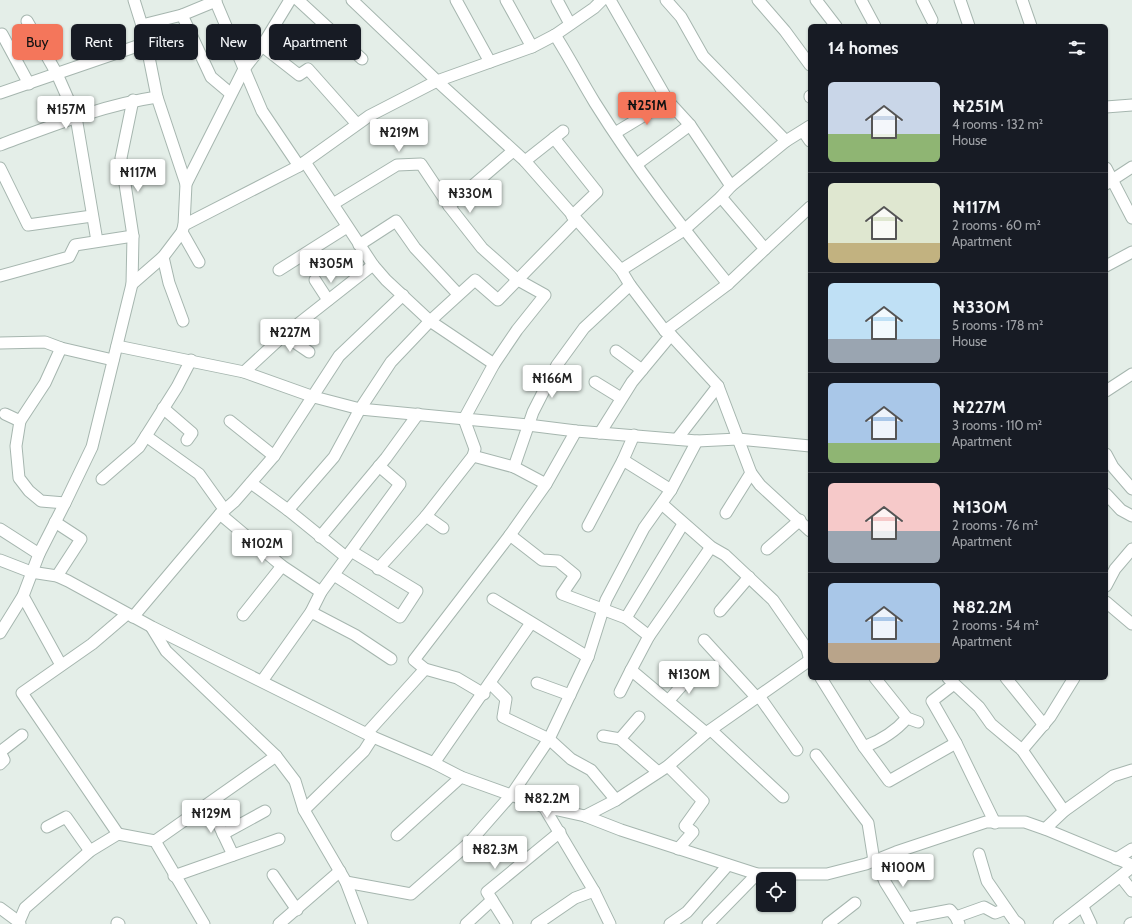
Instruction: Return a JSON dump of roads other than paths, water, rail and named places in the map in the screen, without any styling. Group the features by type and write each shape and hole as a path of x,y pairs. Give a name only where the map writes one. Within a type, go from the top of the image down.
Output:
{"street":[{"path":"134,0 142,24"},
{"path":"146,24 182,15 216,0 262,111 333,204 373,265 430,321 494,364"},
{"path":"199,262 183,228 186,184 230,93 244,69 262,46 290,0"},
{"path":"298,0 362,59"},
{"path":"352,0 513,151 525,160 574,218 621,270 630,285 668,333 718,386 751,473 760,485 808,528"},
{"path":"456,0 490,62"},
{"path":"506,0 532,47"},
{"path":"557,0 570,24"},
{"path":"132,284 163,257 183,228 302,164 356,123 437,80 532,47 556,35 594,8 602,0"},
{"path":"610,0 668,100 690,125 731,186"},
{"path":"666,0 681,17 703,56 786,140"},
{"path":"758,0 808,61"},
{"path":"816,0 834,24"},
{"path":"861,0 875,24"},
{"path":"922,0 931,24"},
{"path":"960,0 968,24"},
{"path":"1022,0 1030,24"},
{"path":"182,15 211,77 230,93"},
{"path":"27,20 57,74 76,117 97,241"},
{"path":"2,34 29,84"},
{"path":"556,35 595,103 637,164 684,230 728,284"},
{"path":"0,93 134,46"},
{"path":"262,46 299,75 308,69 356,123"},
{"path":"150,60 157,97 186,184"},
{"path":"0,145 76,117 133,100 157,97"},
{"path":"0,633 23,596 39,554 92,447 132,284 134,236 121,158 133,100"},
{"path":"615,132 668,100"},
{"path":"1108,107 1132,105"},
{"path":"637,164 690,125"},
{"path":"621,270 684,230 731,186 786,140 806,129"},
{"path":"288,510 334,457 360,409 392,362 430,321 474,280 498,300 518,280 597,192 559,134 525,160"},
{"path":"449,206 513,151"},
{"path":"333,204 397,165 421,164 449,206 482,248 518,280 545,295 517,330 494,364 464,419 475,449 472,456 426,516 378,569"},
{"path":"1132,167 1109,182 1132,218"},
{"path":"0,168 28,225 92,216"},
{"path":"721,196 765,248"},
{"path":"600,433 621,398 668,333 728,284 808,209"},
{"path":"359,245 396,221 415,248 458,294"},
{"path":"279,270 347,227"},
{"path":"0,276 69,257 75,245 134,236"},
{"path":"1108,265 1132,252"},
{"path":"163,257 169,283 183,321"},
{"path":"244,372 284,335 373,265"},
{"path":"314,280 328,300"},
{"path":"514,467 533,412 557,365 584,328 630,285"},
{"path":"118,834 22,693 61,664 92,644 130,615 222,511 235,501 274,456 314,397 339,356 403,295"},
{"path":"284,335 309,352"},
{"path":"0,343 45,342 61,348 113,360"},
{"path":"117,346 244,372 314,397 360,409 528,425 576,432 634,435 697,441 738,439 808,446"},
{"path":"61,348 45,383 20,421 16,446 19,478 29,491 41,501 65,503"},
{"path":"616,351 642,370"},
{"path":"102,479 139,447 164,408 191,360"},
{"path":"1108,390 1132,374"},
{"path":"595,382 621,398"},
{"path":"677,439 700,406 718,386"},
{"path":"164,408 192,433 187,440"},
{"path":"5,414 20,421"},
{"path":"320,537 379,466 418,414"},
{"path":"230,421 274,456"},
{"path":"484,694 457,678 425,669 414,660 510,535 546,484 576,432"},
{"path":"588,526 623,460 634,435"},
{"path":"146,436 199,474 222,511 282,566 321,592"},
{"path":"346,882 411,894 468,844 512,794 549,739 588,657 606,600 644,528 671,490 697,441"},
{"path":"472,456 514,467 546,484"},
{"path":"1108,458 1112,467 1132,489"},
{"path":"623,460 671,490"},
{"path":"262,681 311,612 321,592 400,484 379,466"},
{"path":"726,512 751,473"},
{"path":"251,483 288,510 320,537 417,592 400,617 334,575"},
{"path":"1108,496 1121,510 1132,516"},
{"path":"662,504 711,547 725,555 772,600 806,649 808,655"},
{"path":"426,516 443,528"},
{"path":"767,549 800,520"},
{"path":"55,522 81,539 57,576"},
{"path":"626,618 683,524"},
{"path":"0,529 39,554"},
{"path":"510,535 542,560 558,561 574,575 562,594 626,618 649,636"},
{"path":"620,692 649,636 711,547"},
{"path":"1108,582 1115,569 1132,549"},
{"path":"0,560 31,572 57,576 152,627 370,735 434,763 460,777 512,794 544,807 585,816 621,830 756,874"},
{"path":"243,615 282,566"},
{"path":"720,610 749,577"},
{"path":"23,596 61,664"},
{"path":"493,599 588,657"},
{"path":"1108,604 1132,624"},
{"path":"311,612 356,635 391,659"},
{"path":"0,614 13,613"},
{"path":"434,763 484,694 531,623"},
{"path":"152,627 166,651 276,756 295,781 304,810 346,882 360,923"},
{"path":"704,640 758,697 797,750"},
{"path":"585,816 616,800 668,766 708,731 808,662"},
{"path":"304,810 364,751 370,735 425,669"},
{"path":"631,670 708,731 783,797"},
{"path":"669,700 691,675"},
{"path":"821,680 864,747 889,781 956,743"},
{"path":"864,747 884,739 912,720 877,680"},
{"path":"1008,680 1044,725"},
{"path":"1022,750 1050,717 1073,680"},
{"path":"995,823 956,743 932,701 951,681 979,707 991,724 1022,750 1064,811"},
{"path":"490,683 506,699 503,717 549,739 571,758 590,770 616,800"},
{"path":"537,683 570,696"},
{"path":"620,739 639,717"},
{"path":"0,764 4,760 0,752 22,735"},
{"path":"603,736 620,739 658,772"},
{"path":"0,908 20,923 25,908 90,851 118,834 156,841 276,756"},
{"path":"816,756 868,823 875,860 885,882 910,921 950,910 958,920 984,907 995,913 1006,909"},
{"path":"668,766 703,801 685,826 693,832 678,849"},
{"path":"1045,829 1064,811 1113,776 1132,770"},
{"path":"397,835 460,777"},
{"path":"209,804 233,855"},
{"path":"544,807 594,891 609,924"},
{"path":"223,834 265,811"},
{"path":"47,827 66,817 90,851"},
{"path":"796,874 827,874 875,860 986,822 1025,822 1132,866 1121,877 1059,924"},
{"path":"507,924 486,892 560,832"},
{"path":"174,876 279,840"},
{"path":"156,841 174,876 204,924"},
{"path":"1116,859 1132,849"},
{"path":"979,854 987,881 1015,923"},
{"path":"670,924 688,912 728,865"},
{"path":"279,924 297,910 340,871"},
{"path":"273,875 297,910"},
{"path":"708,924 756,875"},
{"path":"1121,877 1132,892"},
{"path":"537,924 575,898 594,891"},
{"path":"466,924 492,900"},
{"path":"828,924 854,903"},
{"path":"1082,907 1091,924"}]}
